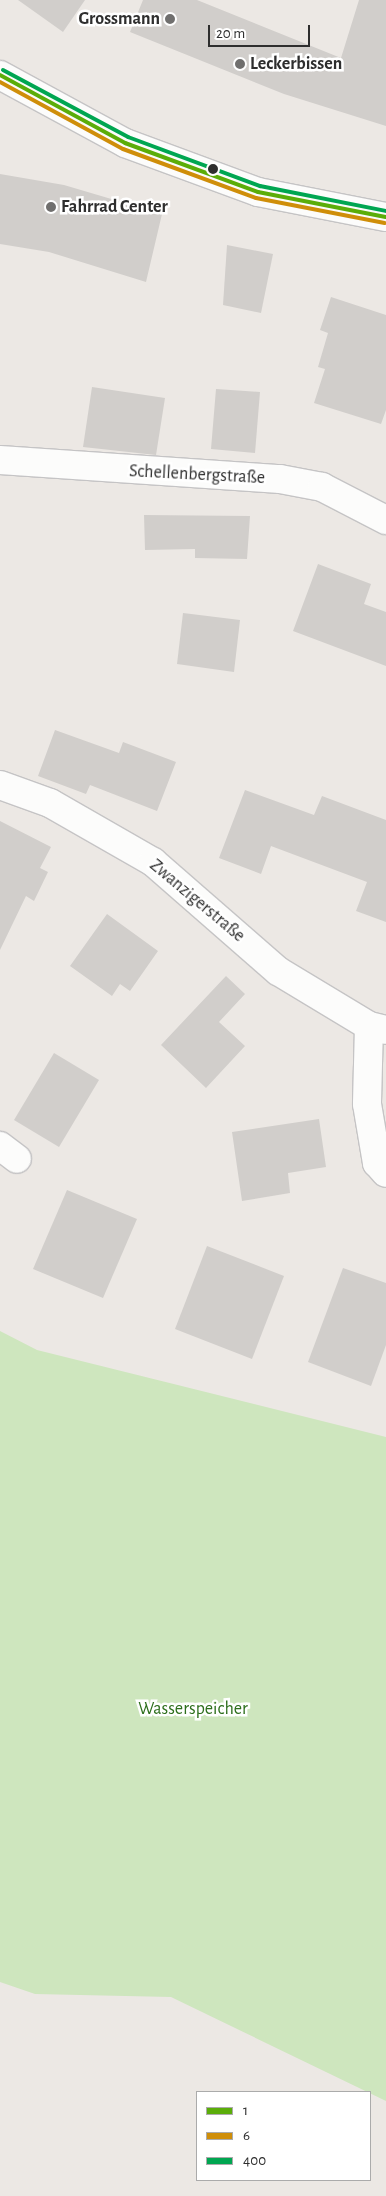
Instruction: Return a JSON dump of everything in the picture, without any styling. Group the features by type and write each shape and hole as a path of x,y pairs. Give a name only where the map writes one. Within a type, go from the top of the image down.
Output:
{"street":[{"path":"0,75 125,143 258,192 386,217"},
{"name":"Schellenbergstraße","path":"0,460 280,479 322,486 386,520"},
{"name":"Zwanzigerstraße","path":"0,785 50,803 153,862 278,971 378,1028"},
{"path":"378,1028 367,1104 377,1163 386,1173"}],"green space":[{"name":"Wasserspeicher","path":"0,1331 37,1350 386,1437 386,2101 371,2094 371,2091 365,2091 171,1997 35,1994 0,1982"}],"building":[{"path":"18,0 85,0 63,32"},
{"path":"143,0 197,0 341,58 359,0 386,0 386,126 284,94 130,32"},
{"path":"0,174 64,185 162,214 146,282 49,252 0,244"},
{"path":"227,245 273,254 261,313 223,305"},
{"path":"331,297 386,315 386,410 381,424 314,403 325,369 318,367 328,333 320,330"},
{"path":"92,387 165,398 156,455 83,447"},
{"path":"216,389 260,392 255,453 211,449"},
{"path":"144,515 250,516 247,559 195,558 195,549 145,550"},
{"path":"318,564 371,584 364,604 386,612 386,666 293,631"},
{"path":"183,613 240,620 234,672 177,664"},
{"path":"55,730 119,753 123,742 176,762 157,811 90,785 86,794 38,776"},
{"path":"245,790 314,815 322,796 386,820 386,922 356,911 367,882 271,846 261,874 219,858"},
{"path":"0,821 51,847 40,868 48,872 34,901 26,896 0,950"},
{"path":"107,914 158,951 130,991 120,984 112,996 70,966"},
{"path":"226,976 245,994 219,1022 245,1046 206,1088 161,1045"},
{"path":"54,1053 99,1080 59,1147 14,1120"},
{"path":"319,1119 326,1167 288,1173 290,1193 242,1201 232,1132"},
{"path":"67,1190 137,1219 103,1298 33,1269"},
{"path":"207,1246 284,1276 252,1359 175,1329"},
{"path":"343,1268 386,1283 386,1345 371,1386 308,1362"}],"transit line":[{"name":"400","path":"3,70 128,137 260,186 386,211"},
{"name":"1","path":"0,75 125,143 258,192 386,217"},
{"name":"6","path":"0,82 123,149 256,198 385,223"}],"place":[{"name":"Grossmann","path":"170,19"},
{"name":"Leckerbissen","path":"240,64"},
{"name":"Fahrrad Center","path":"51,207"}]}
